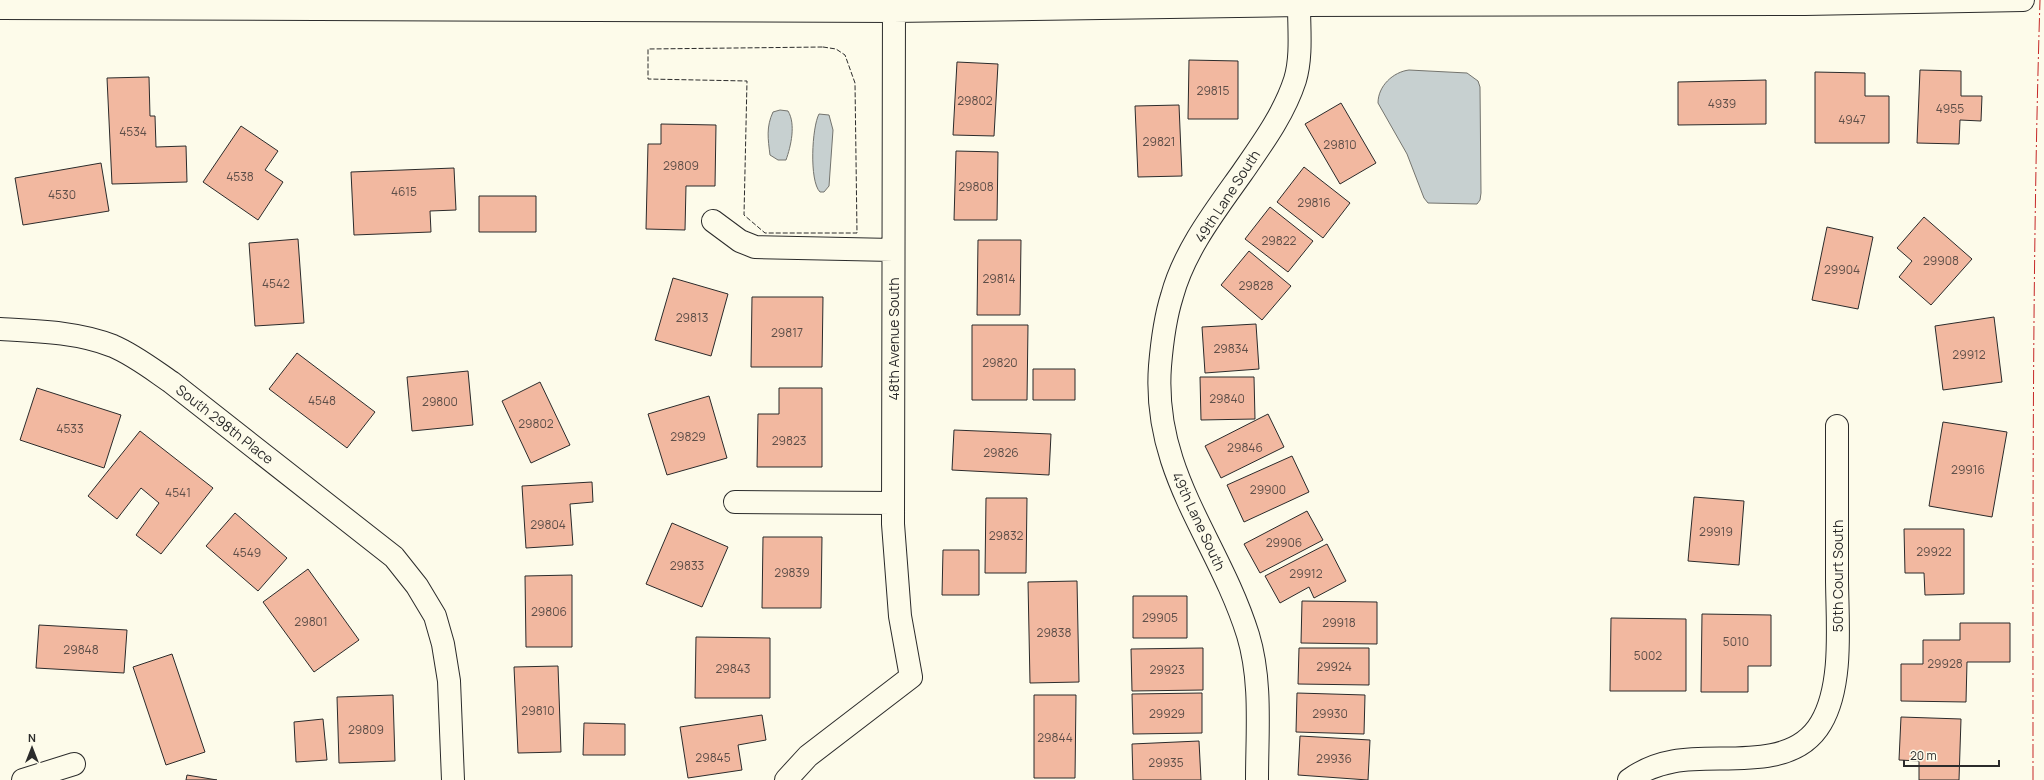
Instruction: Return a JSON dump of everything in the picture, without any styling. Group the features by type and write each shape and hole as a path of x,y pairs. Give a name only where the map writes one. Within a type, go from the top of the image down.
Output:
{"street":[{"path":"0,8 461,5 1299,5 1335,3 2022,0"},
{"name":"49th Lane South","path":"1257,780 1256,682 1250,644 1223,573 1180,485 1172,462 1161,415 1160,377 1165,328 1172,295 1185,263 1202,232 1269,134 1290,94 1296,77 1299,5"},
{"name":"48th Avenue South","path":"786,780 808,756 911,677 900,616 895,558 893,503 894,6"},
{"path":"713,221 740,241 755,247 893,250"},
{"name":"South 298th Place","path":"0,329 73,336 112,346 137,358 177,387 394,557 417,586 435,616 443,644 449,681 453,780"},
{"name":"50th Court South","path":"1629,780 1654,765 1669,761 1701,757 1749,757 1785,753 1801,746 1812,737 1821,724 1830,702 1836,665 1837,426"},
{"path":"735,502 893,503"},
{"path":"23,780 74,764"}],"shaded area":[{"path":"1409,70 1467,73 1478,81 1480,87 1481,193 1480,200 1477,204 1428,203 1424,198 1407,154 1378,103 1381,91 1388,81 1397,74"},
{"path":"780,110 788,111 792,122 791,142 786,160 778,160 770,155 769,149 769,123 773,112"},
{"path":"819,114 829,115 833,130 829,186 824,192 820,192 817,186 813,166 813,141"}],"building":[{"path":"1189,60 1238,61 1238,119 1188,119"},
{"path":"957,62 998,64 994,136 953,135"},
{"path":"1920,70 1961,71 1961,96 1982,96 1981,121 1960,120 1959,144 1917,143"},
{"path":"1815,72 1865,73 1865,96 1889,96 1889,143 1815,143"},
{"path":"149,77 150,116 155,116 156,147 186,146 187,182 112,184 107,78"},
{"path":"1766,80 1766,124 1678,125 1678,82"},
{"path":"1341,103 1376,163 1340,184 1305,124"},
{"path":"1179,105 1182,176 1138,177 1135,106"},
{"path":"661,124 716,125 715,186 686,186 685,230 646,229 648,144 661,144"},
{"path":"241,126 278,151 265,170 283,182 258,220 203,182"},
{"path":"956,151 998,152 997,220 954,220"},
{"path":"101,163 109,211 23,225 15,178"},
{"path":"1304,167 1350,203 1323,238 1277,202"},
{"path":"454,168 456,210 430,211 431,232 354,235 351,172"},
{"path":"479,196 536,196 536,232 479,232"},
{"path":"1270,207 1313,241 1288,272 1245,239"},
{"path":"1924,217 1972,259 1931,305 1899,277 1912,261 1897,248"},
{"path":"1827,227 1873,237 1858,309 1812,300"},
{"path":"298,239 304,323 255,326 249,243"},
{"path":"978,240 1021,240 1020,315 977,315"},
{"path":"1249,251 1291,286 1262,320 1221,285"},
{"path":"673,278 728,294 711,356 655,340"},
{"path":"752,297 823,297 822,367 751,367"},
{"path":"1994,317 2002,382 1943,390 1935,326"},
{"path":"1256,324 1259,369 1205,373 1202,327"},
{"path":"972,325 1028,325 1027,400 972,400"},
{"path":"297,353 375,412 347,448 269,389"},
{"path":"1033,369 1075,369 1075,400 1033,400"},
{"path":"468,371 473,425 412,431 407,377"},
{"path":"1200,377 1254,377 1255,419 1201,420"},
{"path":"540,382 570,445 531,463 502,401"},
{"path":"37,388 121,415 104,468 20,440"},
{"path":"779,388 822,388 822,467 757,467 758,414 779,414"},
{"path":"709,396 727,458 667,475 648,414"},
{"path":"1268,414 1284,447 1221,478 1205,446"},
{"path":"1943,422 2007,432 1992,517 1929,506"},
{"path":"954,430 1051,434 1049,475 952,470"},
{"path":"140,431 213,488 161,554 136,535 159,503 141,488 117,519 88,496"},
{"path":"1292,456 1309,492 1244,522 1227,485"},
{"path":"592,482 593,502 570,504 573,545 526,548 522,486"},
{"path":"1694,497 1744,501 1739,565 1688,561"},
{"path":"986,498 1027,498 1026,573 985,573"},
{"path":"1307,511 1323,540 1260,573 1244,544"},
{"path":"235,513 287,558 258,591 206,546"},
{"path":"672,523 728,547 702,607 646,584"},
{"path":"1904,529 1964,529 1964,594 1925,595 1924,573 1905,573"},
{"path":"763,537 822,537 821,608 762,608"},
{"path":"1327,544 1346,581 1314,598 1309,587 1280,603 1265,576"},
{"path":"943,550 979,550 979,595 942,595"},
{"path":"308,569 359,640 314,672 263,602"},
{"path":"572,575 572,647 526,647 525,576"},
{"path":"1077,581 1079,682 1030,683 1028,582"},
{"path":"1133,596 1187,596 1187,638 1133,638"},
{"path":"1302,601 1377,602 1377,644 1301,643"},
{"path":"1702,614 1771,615 1771,666 1748,666 1748,692 1701,692"},
{"path":"1611,618 1686,619 1686,691 1610,691"},
{"path":"1960,623 2010,623 2010,662 1967,662 1966,702 1901,701 1901,664 1923,664 1923,640 1960,640"},
{"path":"39,625 127,630 124,673 36,668"},
{"path":"696,637 770,638 770,698 695,698"},
{"path":"1203,648 1203,690 1132,691 1131,649"},
{"path":"1299,648 1369,648 1369,685 1298,684"},
{"path":"172,654 205,752 166,765 133,667"},
{"path":"558,666 561,752 518,753 514,667"},
{"path":"1202,693 1202,733 1133,734 1132,694"},
{"path":"1297,693 1365,695 1364,734 1296,732"},
{"path":"393,695 395,761 339,763 337,697"},
{"path":"1034,695 1076,695 1075,778 1034,778"},
{"path":"762,715 766,740 738,745 742,770 688,778 680,727"},
{"path":"1901,717 1961,719 1959,780 1919,780 1919,761 1899,760"},
{"path":"323,719 327,760 296,762 294,722"},
{"path":"584,723 625,724 625,755 583,755"},
{"path":"1300,736 1370,740 1368,780 1298,775"},
{"path":"1199,741 1201,780 1133,780 1132,744"},
{"path":"187,775 217,780 186,780"}],"fence":[{"path":"823,47 836,49 845,55 855,83 857,233 765,233 744,215 747,81 648,79 648,49 823,47"}],"power":[{"path":"2033,780 2034,292 2040,0"}]}
